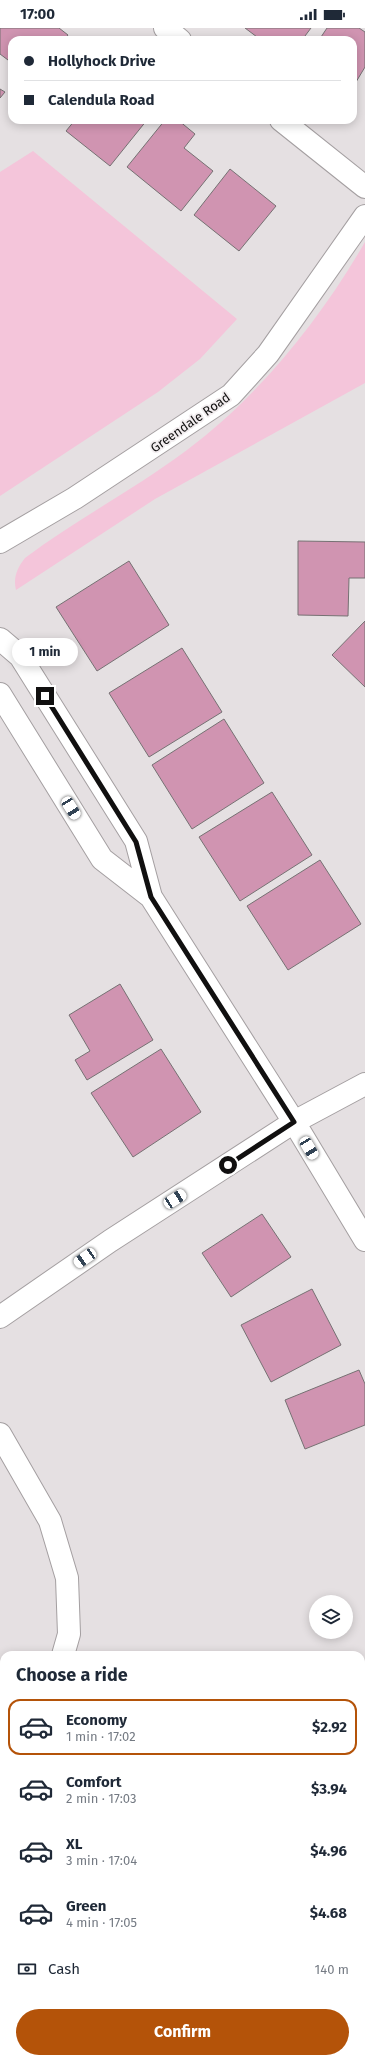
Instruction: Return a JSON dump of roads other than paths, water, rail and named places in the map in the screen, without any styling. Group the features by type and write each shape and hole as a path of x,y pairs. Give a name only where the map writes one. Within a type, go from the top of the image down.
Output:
{"street":[{"path":"165,28 175,36"},
{"path":"286,124 365,187"},
{"name":"Greendale Road","path":"0,542 81,493 230,395 268,354 365,216"},
{"path":"0,639 20,656 136,842 151,897 294,1122 365,1240"},
{"path":"0,694 102,859 151,897"},
{"path":"0,1317 110,1241 294,1122 365,1084"},
{"path":"0,1434 50,1521 67,1578 69,1634 65,1651"}]}
